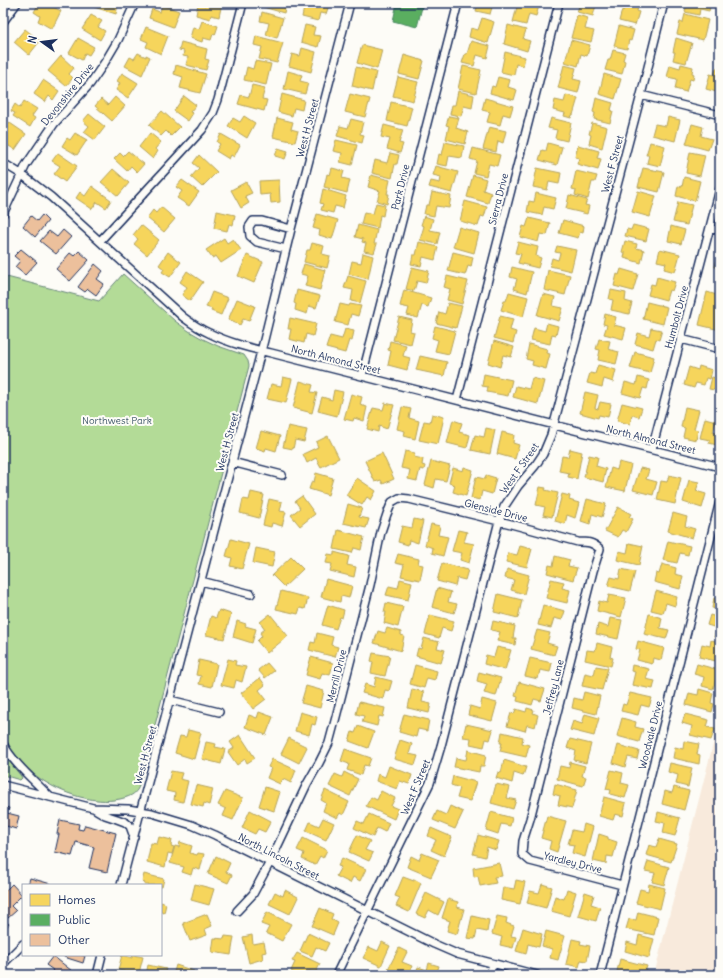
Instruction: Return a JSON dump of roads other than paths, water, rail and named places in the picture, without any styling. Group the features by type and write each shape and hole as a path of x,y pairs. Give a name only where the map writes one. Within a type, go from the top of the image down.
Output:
{"street":[{"path":"3,22 17,3"},
{"name":"Devonshire Drive","path":"3,214 26,165 54,124 90,84 105,62 118,40 134,3"},
{"path":"100,241 202,130 214,113 243,3"},
{"name":"West H Street","path":"121,884 350,3"},
{"name":"Park Drive","path":"362,376 458,3"},
{"name":"Sierra Drive","path":"457,400 559,3"},
{"name":"West F Street","path":"336,975 430,783 442,746 499,521 504,508 513,493 535,466 550,440 664,3"},
{"path":"641,95 720,115"},
{"name":"North Almond Street","path":"3,163 21,174 51,197 183,317 209,333 224,340 720,467"},
{"name":"Humbolt Drive","path":"652,449 720,189"},
{"path":"286,249 257,242 250,236 249,227 253,221 262,221 291,229"},
{"path":"710,228 720,231"},
{"path":"681,339 720,349"},
{"path":"232,462 282,474"},
{"name":"Merrill Drive","path":"270,862 307,784 329,743 370,586 381,532 387,514 392,502 399,498 409,499"},
{"name":"Glenside Drive","path":"409,499 578,542"},
{"name":"Woodvale Drive","path":"600,975 720,501"},
{"name":"Jeffrey Lane","path":"522,854 523,841 532,812 593,571 600,550 594,544 578,542"},
{"path":"201,581 251,594"},
{"path":"170,700 219,712"},
{"path":"3,744 19,766 51,797"},
{"name":"North Lincoln Street","path":"3,785 93,808 141,811 166,817 202,829 434,944 457,954 537,975"},
{"path":"93,808 105,815 125,822 130,826 134,837"},
{"name":"Yardley Drive","path":"522,854 530,861 622,884"},
{"path":"237,911 253,894 270,862"},
{"path":"3,964 22,945"},
{"path":"97,975 102,956"},
{"path":"490,975 493,964"}],"park label":[{"name":"Northwest Park","path":"117,420"}]}
